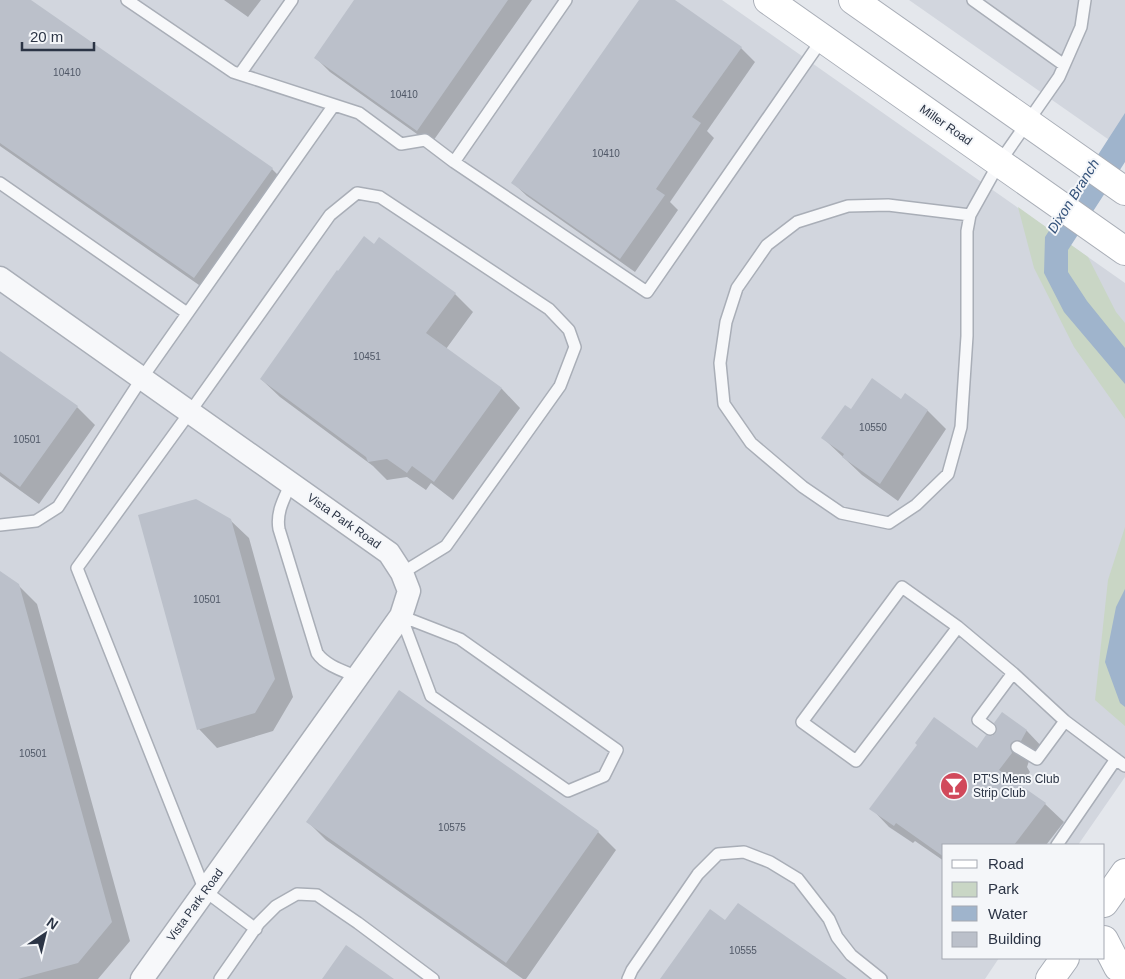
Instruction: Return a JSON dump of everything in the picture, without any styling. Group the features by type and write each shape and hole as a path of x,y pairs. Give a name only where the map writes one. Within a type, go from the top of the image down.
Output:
{"main road":[{"name":"Miller Road","path":"768,0 1117,245"},
{"path":"853,0 1125,191"},
{"path":"1105,902 1125,873"},
{"path":"1105,942 1119,969"},
{"path":"1050,979 1065,959"}],"street":[{"name":"Vista Park Road","path":"0,278 389,553 402,573 409,591 401,616 142,979"}],"lane":[{"path":"127,0 233,72 359,113 401,144 425,140 454,162 647,292 822,38"},
{"path":"240,74 292,0"},
{"path":"454,162 566,0"},
{"path":"972,0 1064,65"},
{"path":"970,215 888,204 848,206 797,222 767,245 737,288 726,322 720,363 724,404 751,443 803,487 841,513 889,523 916,505 948,474 961,427 967,336 967,231 970,215 1010,170 1027,123 1059,77 1081,27 1085,0"},
{"path":"0,524 36,521 58,507 142,378 334,105"},
{"path":"0,184 188,314"},
{"path":"256,928 205,892 77,568 330,216 357,193 380,197 549,309 569,330 575,347 560,386 446,546 402,573"},
{"path":"291,483 279,510 279,529 317,653 329,664 358,677"},
{"path":"958,627 856,761 802,722 902,587 958,627 1013,673 1065,721 1120,763 1058,844"},
{"path":"401,616 460,639 617,750 604,776 568,791 431,696 401,616"},
{"path":"990,728 978,720 1013,673"},
{"path":"1017,747 1037,759 1065,721"},
{"path":"628,979 632,970 698,874 718,854 744,852 770,862 798,879 829,919 837,937 851,955 881,979"},
{"path":"220,979 259,923 276,906 297,894 317,895 433,979"}],"shaded area":[{"path":"0,0 722,0 1125,283 1125,777 1079,844 942,844 942,959 998,959 985,979 0,979"},
{"path":"909,0 1125,0 1125,151"}],"green space":[{"path":"1018,207 1088,257 1116,312 1125,323 1125,419 1074,347 1034,268"},
{"path":"1125,527 1125,726 1095,700 1108,580"}],"water":[{"name":"Dixon Branch","path":"1125,113 1125,162 1068,250 1068,272 1087,301 1125,348 1125,384 1064,312 1044,273 1045,237"},
{"path":"1125,589 1125,707 1120,703 1105,662 1116,607"}],"building":[{"path":"0,0 31,0 273,168 194,278 0,143"},
{"path":"354,0 508,0 417,131 314,58"},
{"path":"639,0 675,0 742,47 692,117 701,123 656,189 665,195 620,259 511,183"},
{"path":"364,236 374,244 379,237 456,293 426,333 502,388 434,482 412,466 407,473 387,459 368,462 366,457 260,379 337,270"},
{"path":"0,351 78,406 20,487 0,472"},
{"path":"872,378 901,399 905,393 928,410 880,484 842,457 844,454 821,438 845,405 851,409"},
{"path":"196,499 231,519 275,679 255,713 197,730 138,515"},
{"path":"0,571 19,584 112,922 78,963 18,979 0,979"},
{"path":"399,690 599,831 506,963 306,822"},
{"name":"PT'S Mens Club Strip Club","path":"1002,712 1027,730 1021,741 1017,740 1011,743 1012,753 999,770 1046,803 1015,844 942,844 942,856 896,823 894,826 869,809 917,745 915,743 934,717 977,748 986,735 992,736 996,733 997,727 994,723"},
{"path":"738,903 847,979 660,979 710,909 725,920"},
{"path":"346,945 394,979 322,979"}],"place":[{"name":"PT'S Mens Club Strip Club","path":"954,786"}]}
